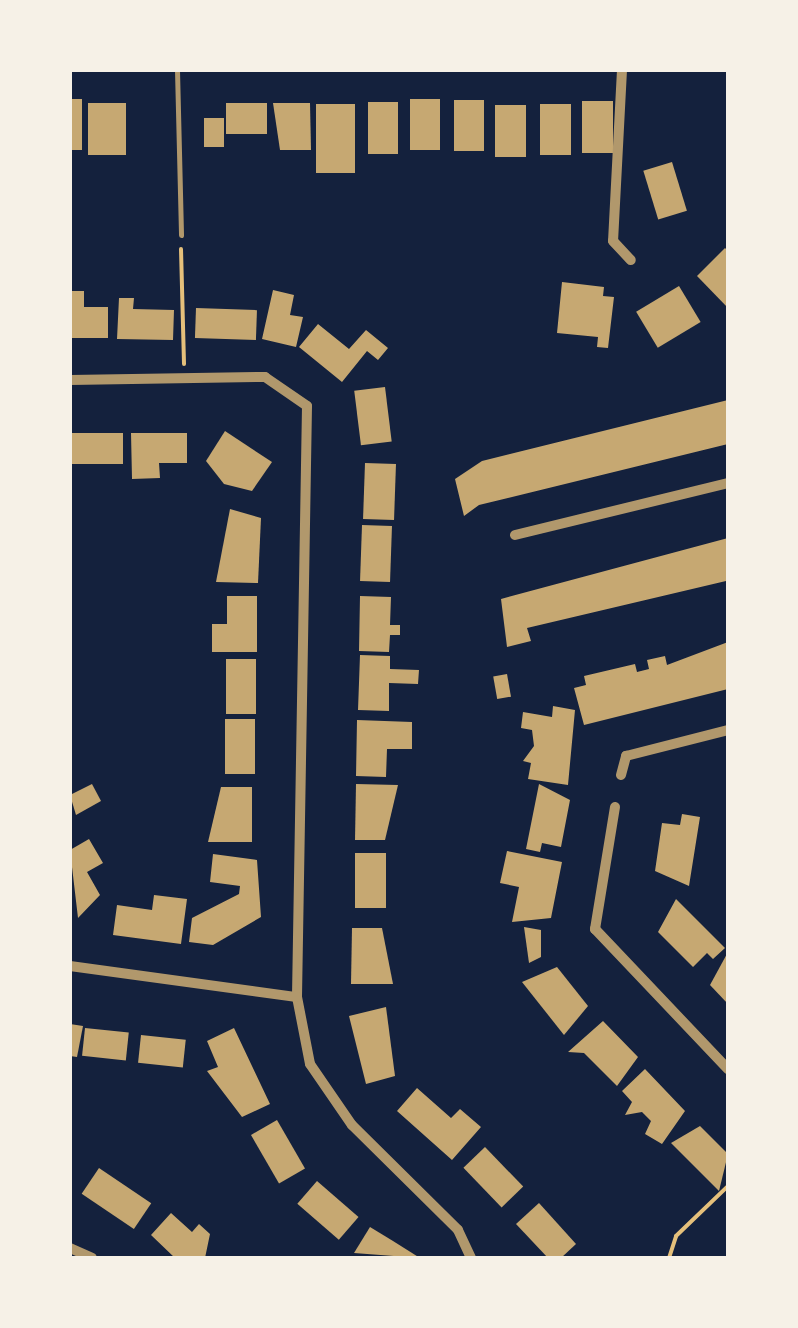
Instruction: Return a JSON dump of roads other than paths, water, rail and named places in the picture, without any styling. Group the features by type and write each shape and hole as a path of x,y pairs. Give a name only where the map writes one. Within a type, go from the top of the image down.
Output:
{"street":[{"path":"622,70 613,241 632,260"},
{"path":"70,380 184,374 265,377 306,406 297,996 320,1079 352,1125 458,1230 471,1258"},
{"path":"515,534 728,482"},
{"path":"621,775 626,756 728,730"},
{"path":"615,807 595,930 728,1069"},
{"path":"70,966 297,996"},
{"path":"70,1248 92,1258"}],"lane":[{"path":"177,70 181,236"}]}
